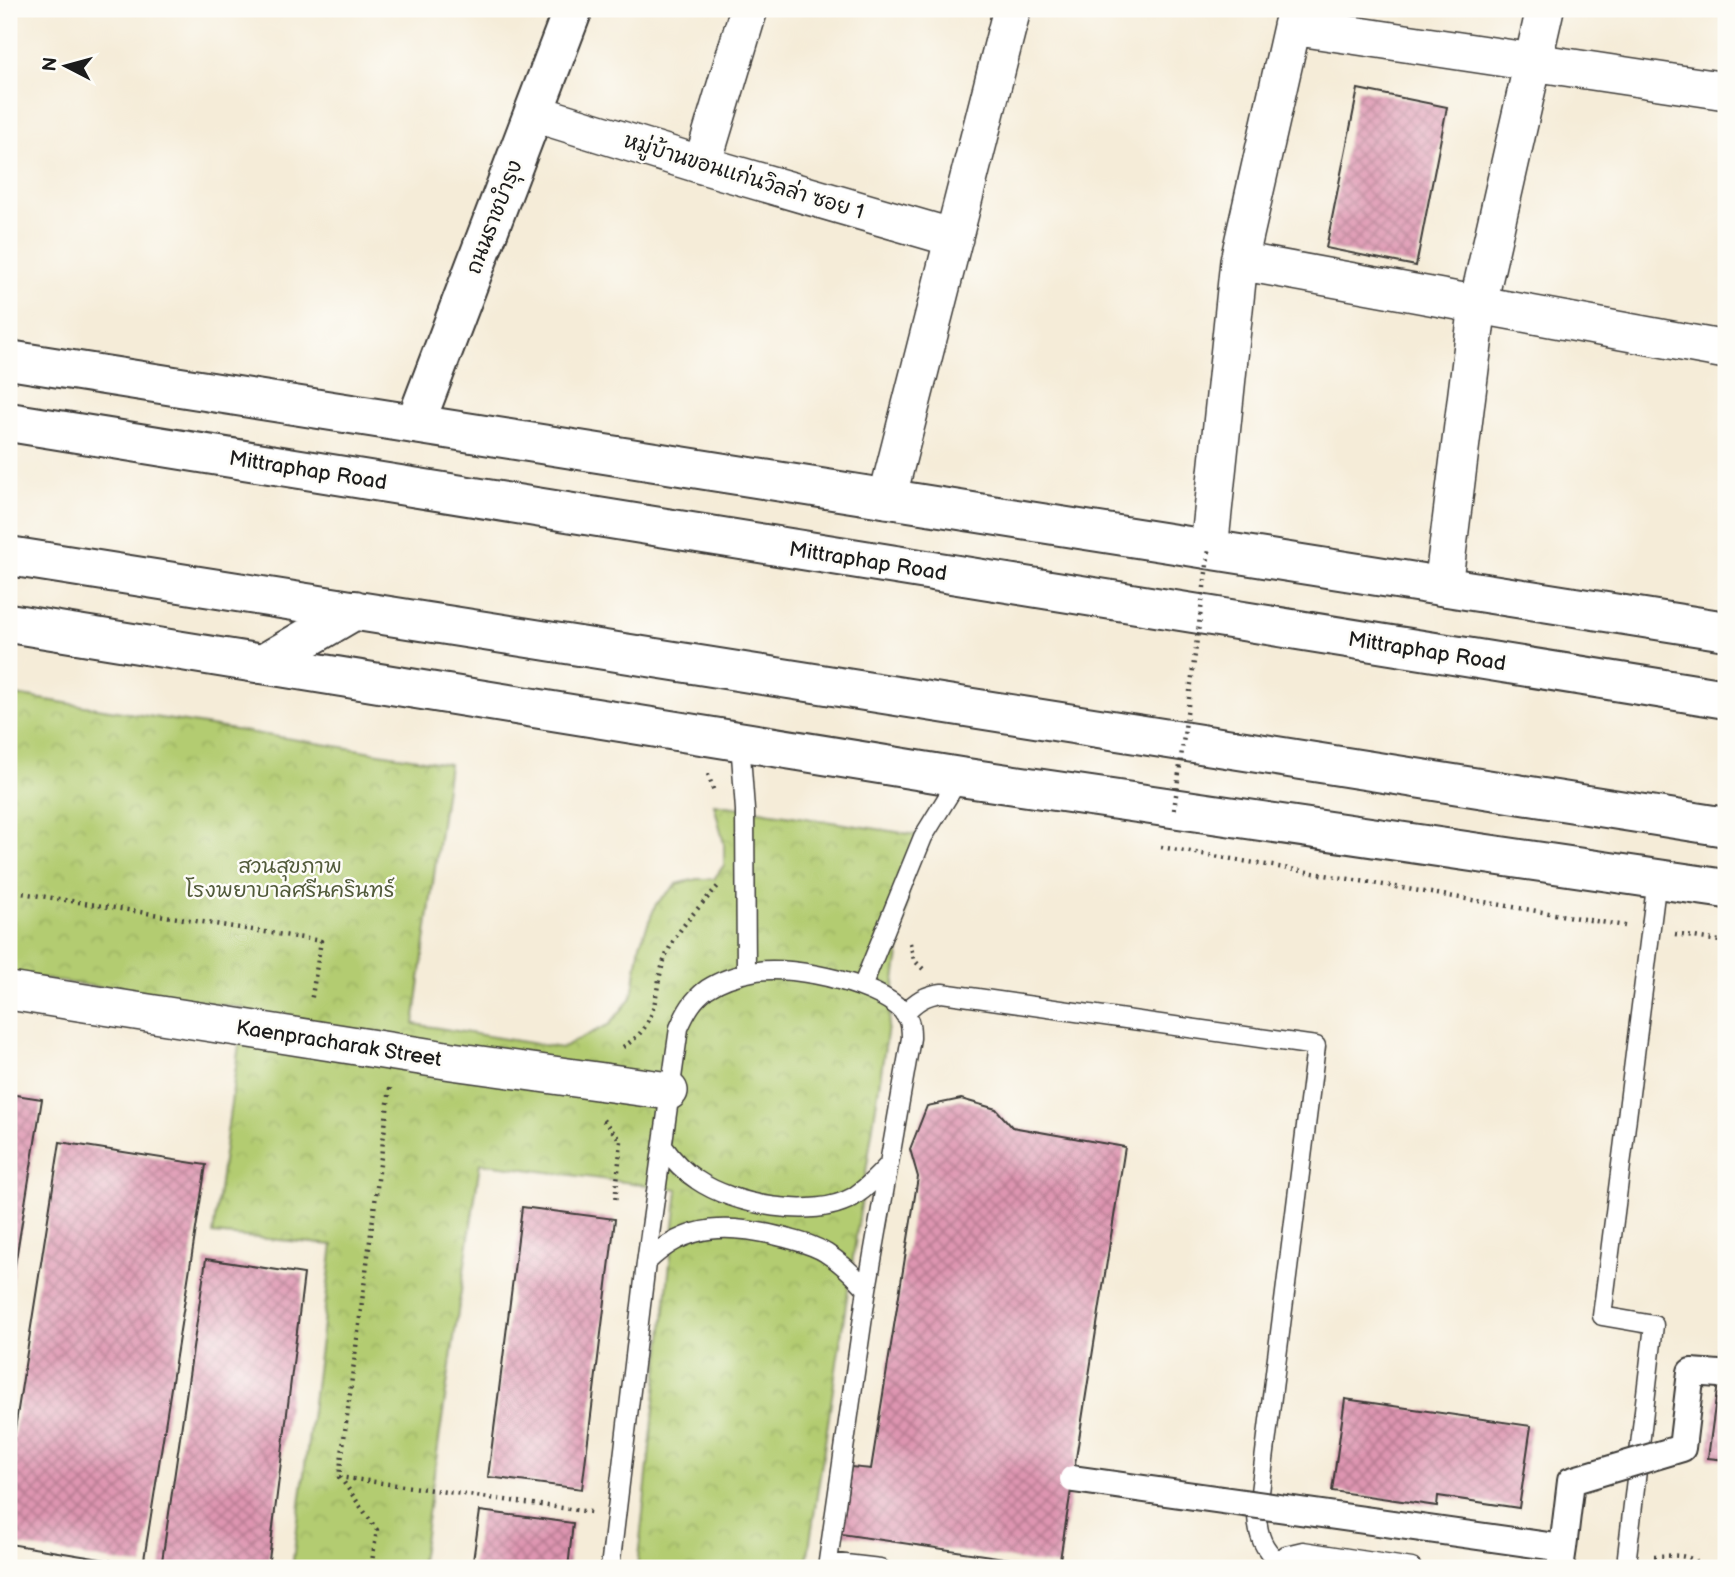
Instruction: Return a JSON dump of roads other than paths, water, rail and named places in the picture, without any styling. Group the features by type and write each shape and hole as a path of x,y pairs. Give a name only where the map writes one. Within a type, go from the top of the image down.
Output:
{"main road":[{"name":"ถนนราชบำรุง","path":"415,424 573,9"},
{"path":"9,360 1726,631"},
{"name":"Mittraphap Road","path":"9,422 1726,699"},
{"path":"9,556 1726,827"},
{"path":"263,664 355,610"},
{"path":"9,623 960,777 1726,888"}],"street":[{"path":"702,165 749,9"},
{"path":"887,499 1012,9"},
{"path":"1443,587 1478,304 1545,9"},
{"path":"1209,550 1239,261 1294,17 1532,62 1726,91"},
{"name":"หมู่บ้านขอนแก่นวิลล่า ซอย 1","path":"534,113 954,238"},
{"path":"1239,261 1726,350"},
{"name":"Kaenpracharak Street","path":"9,991 669,1091"},
{"path":"1073,1479 1561,1558 1572,1481 1682,1448 1691,1372 1719,1374"}],"lane":[{"path":"740,741 745,810 747,973"},
{"path":"862,987 923,837 960,777"},
{"path":"1632,1568 1627,1556 1654,1325 1602,1316 1657,879"},
{"path":"610,1568 646,1263 679,1028 689,1006 706,990 729,978 759,970 787,971 840,980 862,987 898,1005 909,1019 911,1038 867,1289 827,1565 880,1568"},
{"path":"904,1014 928,995 942,993 1316,1046 1257,1516 1261,1540 1275,1564 1286,1555 1303,1551 1412,1568"},
{"path":"663,1146 681,1168 716,1191 762,1204 797,1208 826,1206 852,1197 889,1164"},
{"path":"646,1263 660,1249 695,1232 715,1228 762,1231 808,1244 824,1252 840,1262 867,1289"}],"park label":[{"name":"สวนสุขภาพ โรงพยาบาลศรีนครินทร์","path":"290,878"}]}
